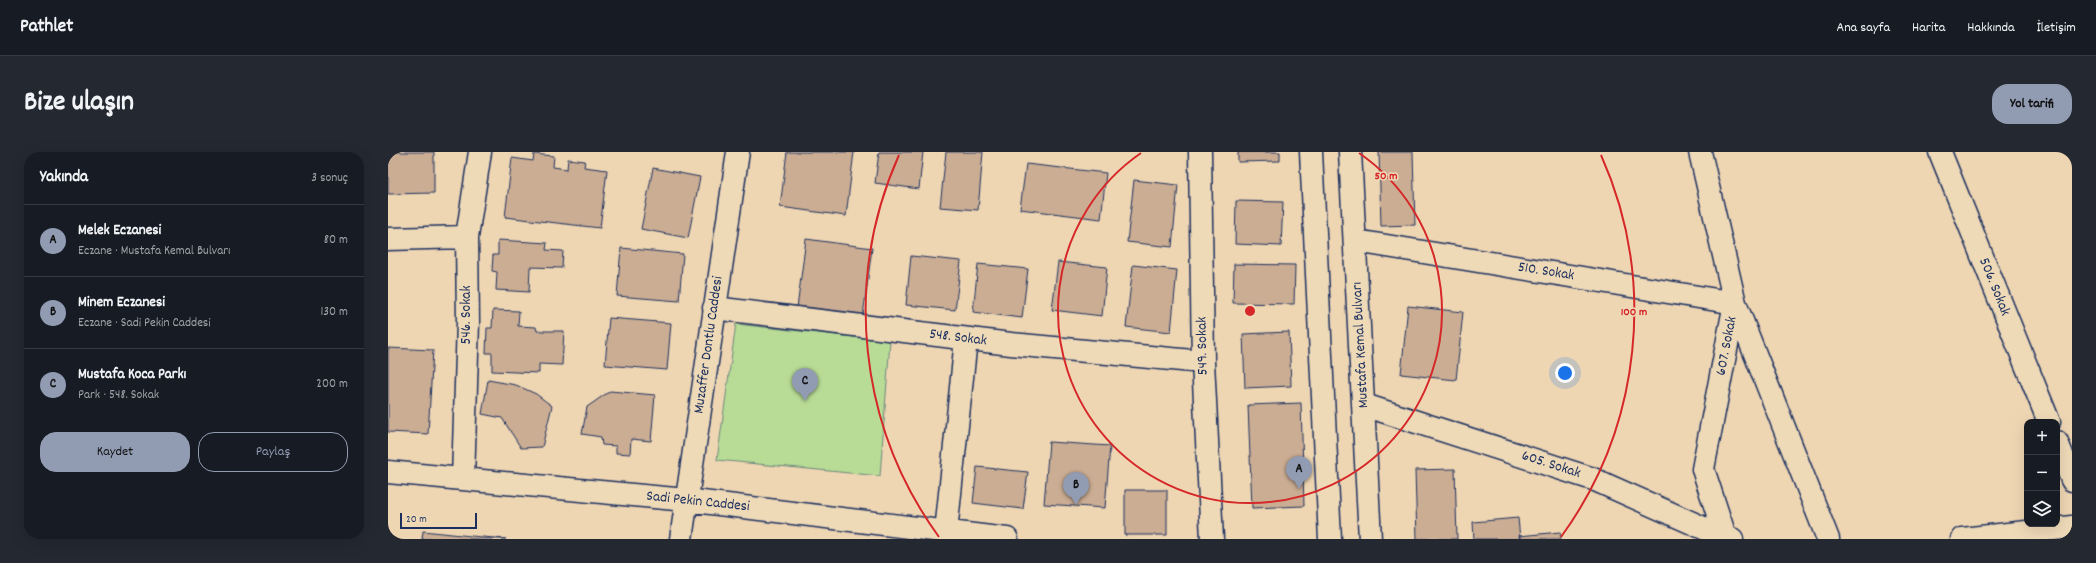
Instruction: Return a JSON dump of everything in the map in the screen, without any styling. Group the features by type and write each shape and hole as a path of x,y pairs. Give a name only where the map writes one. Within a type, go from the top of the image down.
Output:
{"street":[{"name":"546. Sokak","path":"463,479 468,322 467,237 480,152"},
{"name":"Muzaffer Dontlu Caddesi","path":"681,539 738,152"},
{"name":"549. Sokak","path":"1200,152 1203,362 1212,539"},
{"path":"1311,152 1330,539"},
{"name":"Mustafa Kemal Bulvarı","path":"1350,152 1356,241 1370,539"},
{"name":"607. Sokak","path":"1700,152 1736,303 1703,469 1728,539"},
{"name":"506. Sokak","path":"1940,152 2048,419"},
{"path":"388,239 467,237"},
{"name":"510. Sokak","path":"1356,241 1736,303"},
{"path":"1736,303 1828,539"},
{"name":"548. Sokak","path":"714,308 966,339 1203,362"},
{"path":"946,532 966,339"},
{"name":"605. Sokak","path":"1364,405 1593,479 1728,539"},
{"path":"2060,450 2072,480"},
{"name":"Sadi Pekin Caddesi","path":"388,472 686,500 891,532 946,532 1007,539"},
{"path":"1962,539 2072,527"}],"green space":[{"path":"736,324 890,341 880,476 717,460"}],"building":[{"path":"388,152 434,152 434,193 388,194"},
{"path":"787,152 854,152 846,216 780,207"},
{"path":"879,152 923,152 919,189 875,183"},
{"path":"946,152 983,152 978,210 940,207"},
{"path":"1238,152 1280,152 1280,161 1238,162"},
{"path":"1379,152 1413,152 1415,225 1381,226"},
{"path":"534,154 554,156 553,167 567,169 568,159 585,161 584,167 607,170 600,228 505,217 512,158 533,161"},
{"path":"1026,164 1106,173 1101,219 1020,209"},
{"path":"653,168 700,177 688,238 641,229"},
{"path":"1134,180 1178,185 1172,247 1127,242"},
{"path":"1236,201 1283,202 1281,246 1235,244"},
{"path":"806,239 872,248 863,316 797,308"},
{"path":"498,240 547,243 546,250 563,251 562,268 530,267 529,292 496,290 497,272 492,271 493,255 498,255"},
{"path":"621,248 683,254 679,301 617,296"},
{"path":"911,256 961,261 955,310 906,305"},
{"path":"1058,262 1107,267 1102,316 1052,310"},
{"path":"978,264 1028,269 1022,318 973,312"},
{"path":"1234,264 1295,265 1294,304 1233,303"},
{"path":"1133,265 1177,270 1171,332 1126,327"},
{"path":"1408,306 1463,312 1456,380 1401,374"},
{"path":"493,310 519,311 518,326 536,327 537,331 564,331 562,365 539,364 539,373 492,371 492,353 486,353 487,328 492,328"},
{"path":"609,318 671,323 667,370 605,365"},
{"path":"1289,332 1291,386 1245,388 1243,334"},
{"path":"388,348 433,350 428,434 388,432"},
{"path":"488,380 516,385 536,394 552,406 542,447 521,448 502,418 482,414"},
{"path":"610,391 655,395 651,441 631,439 630,454 616,453 616,446 602,445 601,437 582,434 587,407"},
{"path":"1301,403 1304,506 1252,508 1248,405"},
{"path":"1049,442 1110,446 1105,508 1044,504"},
{"path":"977,467 1028,472 1023,509 973,503"},
{"path":"1455,469 1457,539 1417,539 1415,470"},
{"path":"1125,490 1167,490 1167,535 1125,535"},
{"path":"1518,518 1520,539 1474,539 1473,522"},
{"path":"423,531 471,536 506,539 422,539"},
{"path":"1560,532 1561,539 1520,539 1519,536"}],"place":[{"name":"Mustafa Koca Parkı","path":"805,401"},
{"name":"Melek Eczanesi","path":"1299,489"},
{"name":"Minem Eczanesi","path":"1076,505"}]}
